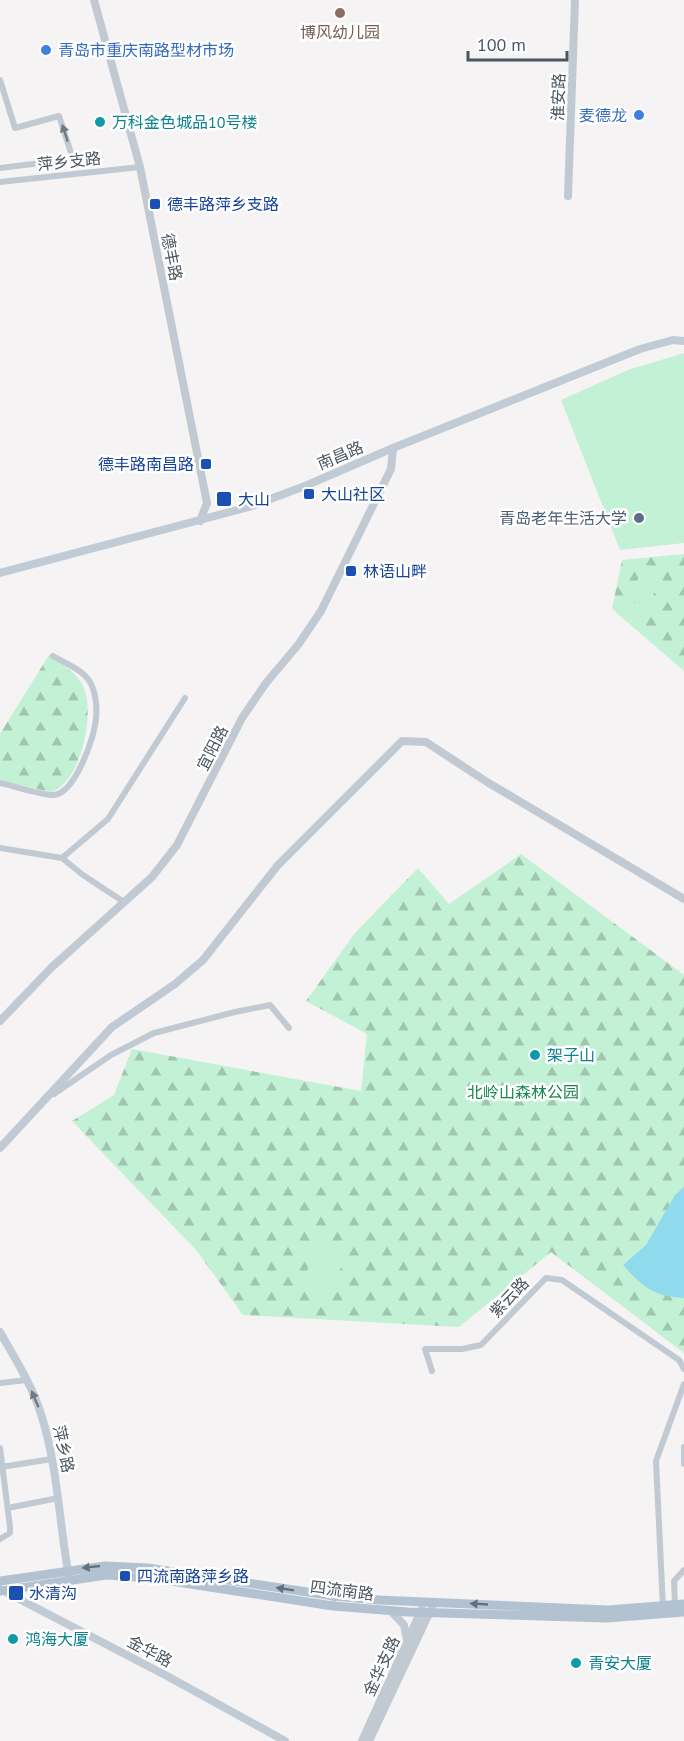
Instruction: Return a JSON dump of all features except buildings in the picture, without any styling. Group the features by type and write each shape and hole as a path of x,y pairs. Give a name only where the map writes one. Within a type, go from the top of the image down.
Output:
{"main road":[{"name":"南昌路","path":"0,573 249,507 640,349 673,340 684,340"},
{"name":"萍乡路","path":"0,1332 27,1380 41,1414 52,1459 69,1575"},
{"name":"四流南路","path":"1,1588 105,1566 148,1568 391,1611 607,1618 664,1610 680,1605"},
{"name":"金华路","path":"1,1588 285,1741"},
{"name":"四流南路","path":"333,1601 684,1612"}],"street":[{"name":"德丰路","path":"94,0 140,166 207,503 200,521"},
{"name":"淮安路","path":"568,196 575,0"},
{"path":"0,80 15,128 59,116 73,159 0,168"},
{"name":"萍乡支路","path":"0,182 140,166"},
{"name":"宜阳路","path":"0,1021 51,968 152,876 177,845 242,718 321,611 392,469 393,448"},
{"path":"0,783 54,795 65,790 73,782 88,749 96,720 94,693 90,681 81,672 53,656"},
{"path":"62,858 108,819 185,698"},
{"path":"0,1148 112,1027 175,984 203,960 278,866 402,741 426,742 487,782 684,899"},
{"path":"0,849 62,858 123,902"},
{"path":"47,1098 111,1055 153,1033 270,1005 289,1028"},
{"name":"紫云路","path":"432,1371 424,1349 462,1349 481,1345 546,1278 562,1280 679,1360 684,1369"},
{"path":"0,1383 27,1380"},
{"path":"664,1610 656,1461 684,1384"},
{"path":"684,1447 684,1464"},
{"path":"0,1448 10,1533 0,1539"},
{"path":"1,1467 52,1459"},
{"path":"8,1508 58,1498"},
{"path":"680,1605 674,1581 684,1570"},
{"path":"333,1601 335,1584"},
{"path":"369,1741 429,1603"},
{"path":"391,1611 404,1625 408,1640"},
{"name":"金华支路","path":"362,1741 408,1640 425,1613"}],"green space":[{"path":"684,353 684,543 620,550 561,400 628,370"},
{"path":"684,554 684,671 612,609 622,560"},
{"path":"640,564 656,567 652,614 638,618 614,603 615,598 635,603"},
{"path":"49,655 80,681 87,698 88,712 87,729 78,761 71,775 52,792 0,781 0,734"},
{"name":"北岭山森林公园","path":"521,854 684,975 684,1353 551,1252 459,1327 243,1315 197,1251 72,1121 114,1095 132,1049 361,1091 367,1034 306,1001 355,933 418,868 449,904"},
{"path":"316,1239 346,1247 334,1294 303,1286"}],"water":[{"path":"684,1187 684,1298 664,1295 649,1289 623,1265 646,1245 675,1195"}],"place":[{"name":"博风幼儿园","path":"340,13"},
{"name":"青岛市重庆南路型材市场","path":"46,50"},
{"name":"麦德龙","path":"639,115"},
{"name":"万科金色城品10号楼","path":"100,122"},
{"name":"德丰路萍乡支路","path":"155,204"},
{"name":"德丰路南昌路","path":"206,464"},
{"name":"大山社区","path":"309,494"},
{"name":"大山","path":"224,499"},
{"name":"青岛老年生活大学","path":"639,518"},
{"name":"林语山畔","path":"351,571"},
{"name":"架子山","path":"535,1055"},
{"name":"四流南路萍乡路","path":"125,1576"},
{"name":"水清沟","path":"16,1593"},
{"name":"鸿海大厦","path":"13,1639"},
{"name":"青安大厦","path":"576,1663"}]}
